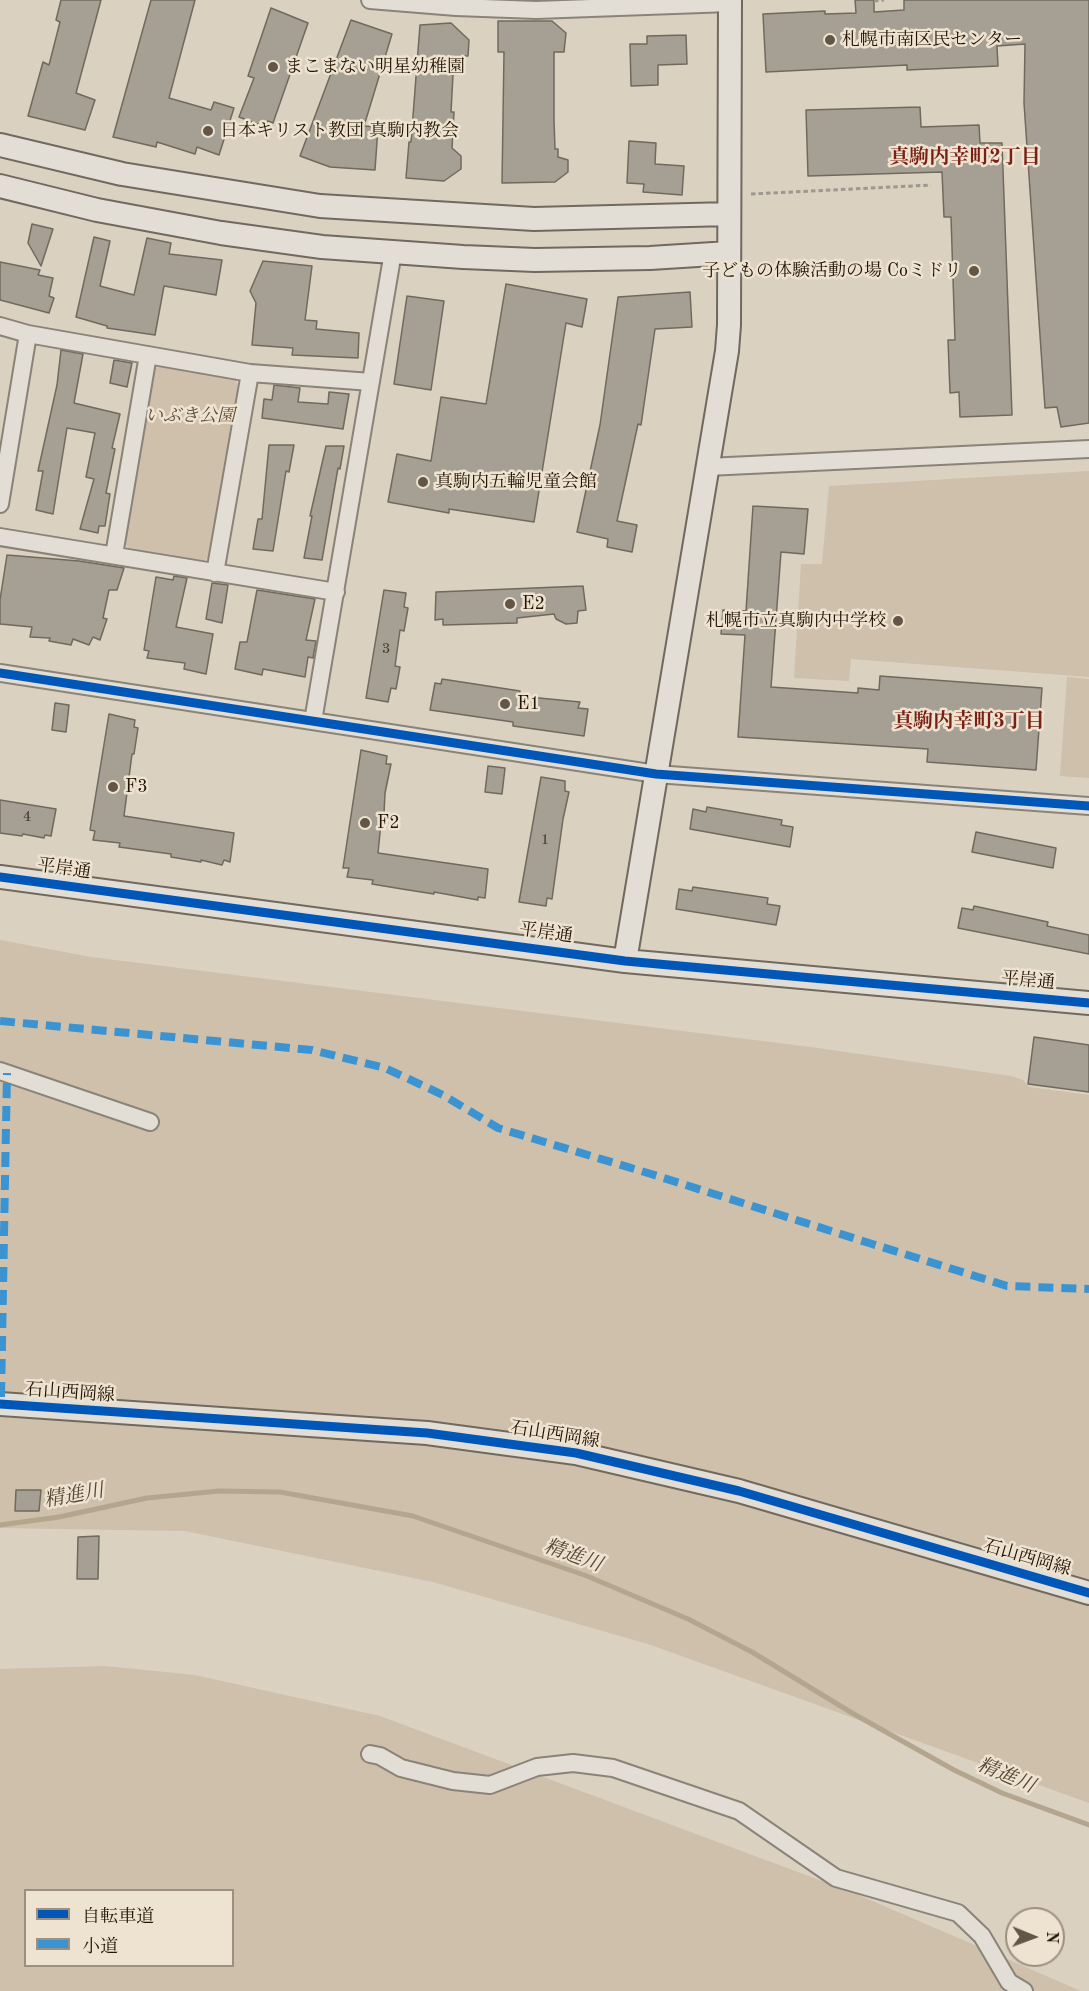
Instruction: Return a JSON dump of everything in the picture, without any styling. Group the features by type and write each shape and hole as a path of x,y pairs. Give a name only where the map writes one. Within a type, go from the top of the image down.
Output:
{"street":[{"path":"370,0 456,8 536,10 730,1 727,351 625,961"},
{"path":"0,145 122,174 320,206 534,219 729,214"},
{"path":"0,186 97,210 221,233 322,247 535,260 650,258 729,253"},
{"path":"313,721 393,252"},
{"path":"0,326 28,334 250,373 371,382"},
{"path":"0,504 6,433 28,334"},
{"path":"114,555 148,355"},
{"path":"215,573 250,373"},
{"path":"707,467 1089,449"},
{"path":"0,537 336,592"},
{"path":"0,673 656,774 1089,806"},
{"name":"平岸通","path":"0,877 625,961 1089,1003"},
{"path":"0,1071 150,1122"},
{"name":"石山西岡線","path":"0,1404 428,1433 576,1453 739,1491 1089,1593"},
{"path":"370,1754 380,1756 401,1768 453,1780 490,1785 537,1767 573,1763 613,1768 739,1812 836,1878 958,1913 982,1936 1009,1982 1024,1991"}],"path":[{"path":"874,1 884,0"},
{"path":"751,194 931,185"}],"green space":[{"name":"いぶき公園","path":"162,366 235,378 239,388 209,556 202,563 131,552 125,543 153,369"},
{"path":"1089,471 1089,677 851,659 849,681 794,678 801,564 822,564 829,486"},
{"path":"1067,677 1089,679 1089,778 1060,776"},
{"path":"0,940 91,957 818,1048 1011,1076 1023,1080 1029,1087 1089,1095 1089,1803 651,1645 433,1582 185,1531 0,1528"},
{"path":"105,1666 195,1675 380,1716 854,1893 1005,1958 1005,1967 1025,1967 1081,1991 0,1991 0,1669"}],"building":[{"path":"61,0 101,0 76,93 95,100 85,130 28,116 43,62 49,65 60,22 56,20"},
{"path":"151,0 195,0 169,98 211,110 214,102 234,108 219,155 197,147 195,154 157,142 156,147 113,137"},
{"path":"855,0 874,0 874,12 904,10 904,0 1089,0 1089,423 1061,427 1057,407 1045,408 1024,103 1025,44 997,46 998,66 907,70 907,65 766,72 763,14 825,11 825,14 856,13"},
{"path":"271,8 308,23 273,123 268,121 265,127 239,117 254,78 248,76"},
{"path":"351,20 392,34 364,126 378,127 375,170 330,167 300,156"},
{"path":"498,21 552,21 566,33 564,52 554,52 554,120 555,149 558,149 558,157 568,160 568,172 555,182 502,183 504,52 498,52"},
{"path":"451,23 469,40 468,56 454,56 452,148 461,156 461,169 444,181 406,178 420,25"},
{"path":"686,35 687,64 658,65 658,85 631,86 630,44 647,44 647,36"},
{"path":"920,107 921,127 979,125 980,143 1002,143 1012,415 960,417 959,392 950,393 948,340 955,340 951,217 944,217 942,172 808,176 806,110"},
{"path":"629,141 656,143 655,164 684,166 682,195 643,192 644,184 627,183"},
{"path":"32,224 53,229 41,266 28,243"},
{"path":"94,237 110,241 100,286 134,295 147,238 171,243 169,254 222,260 216,295 164,286 155,335 107,328 107,326 76,317"},
{"path":"263,261 312,266 305,320 317,321 316,329 359,333 358,358 292,355 293,348 252,345 256,303 250,291"},
{"path":"0,262 40,270 38,275 53,278 49,296 54,298 49,313 0,300"},
{"path":"506,284 587,299 582,327 566,323 534,522 449,509 449,513 388,502 397,454 431,461 441,397 486,404"},
{"path":"690,292 692,327 655,329 641,425 638,424 617,521 637,525 632,552 607,547 608,539 577,532 600,425 618,297"},
{"path":"407,296 444,301 431,390 394,384"},
{"path":"61,350 83,354 74,403 120,414 112,448 115,449 106,493 110,494 105,526 99,526 98,533 80,529 94,479 86,477 95,433 67,428 53,514 36,510 43,471 38,471 57,385"},
{"path":"114,360 132,363 127,387 110,383"},
{"path":"274,385 300,388 298,402 328,404 329,392 349,394 343,429 262,418 264,399 272,400"},
{"path":"269,445 294,445 289,472 286,471 273,551 253,549 258,519 262,519"},
{"path":"326,446 344,446 340,469 338,468 322,560 304,558 312,516 310,516"},
{"path":"753,506 808,509 804,554 781,552 771,687 858,693 858,688 879,690 880,676 1042,688 1036,770 927,762 928,749 738,737 745,635 721,634 723,610 746,611"},
{"path":"7,555 79,561 124,568 117,590 109,590 103,618 107,619 100,640 93,637 89,645 73,639 71,645 49,641 50,638 30,637 32,627 0,624 0,600"},
{"path":"174,576 187,578 176,627 213,634 206,674 184,669 185,663 147,658 149,651 144,650 156,577 173,580"},
{"path":"212,583 228,585 222,623 206,619"},
{"name":"E2","path":"583,586 586,610 578,611 577,623 566,624 556,619 554,614 517,618 517,623 443,625 443,619 435,620 436,592"},
{"path":"257,590 315,599 306,640 316,641 313,658 308,657 305,677 263,669 262,675 235,669 240,642 247,642"},
{"path":"384,590 406,593 404,607 408,608 404,631 400,630 395,666 400,667 396,689 391,688 388,702 366,698"},
{"name":"E1","path":"442,679 520,691 519,696 580,702 578,708 588,709 584,736 513,726 513,722 430,710 435,683 441,684"},
{"path":"55,703 69,705 66,732 52,730"},
{"name":"F3","path":"109,714 135,720 134,727 138,728 134,754 132,754 124,816 234,833 230,862 224,860 222,865 201,860 201,862 171,857 171,854 119,847 120,843 93,840 95,831 90,830"},
{"name":"F2","path":"361,750 387,756 386,764 391,764 385,793 384,814 382,813 378,853 488,869 485,898 478,897 478,900 434,892 434,894 372,884 373,880 347,877 349,868 343,868"},
{"path":"488,766 505,768 502,794 485,792"},
{"path":"541,777 565,781 565,791 569,792 552,899 547,898 546,906 519,902"},
{"path":"0,800 56,809 51,836 45,835 44,838 0,833"},
{"path":"707,807 782,820 781,825 793,827 790,847 690,829 693,809 706,812"},
{"path":"976,832 1056,848 1053,868 972,852"},
{"path":"693,887 768,898 767,904 780,906 776,925 676,909 679,889 692,891"},
{"path":"974,906 1048,922 1047,926 1089,935 1089,954 958,928 962,908 973,910"},
{"path":"1034,1037 1089,1045 1089,1092 1028,1084"},
{"path":"16,1490 41,1490 39,1511 15,1511"},
{"path":"99,1536 98,1579 77,1579 78,1537"}],"waterway":[{"name":"精進川","path":"0,1525 59,1517 147,1498 219,1491 280,1492 413,1516 587,1576 688,1619 752,1652 852,1713 954,1770 1002,1793 1089,1825"}],"marked path":[{"path":"0,1021 312,1050 385,1068 443,1095 498,1128 1007,1286 1089,1289"},
{"path":"1,1397 7,1073"}],"cycle path":[{"path":"0,673 656,774 1089,806"},
{"path":"0,877 625,961 1089,1003"},
{"path":"0,1404 427,1433 576,1453 739,1491 1089,1593"}],"place":[{"name":"札幌市南区民センター","path":"830,40"},
{"name":"まこまない明星幼稚園","path":"273,67"},
{"name":"日本キリスト教団 真駒内教会","path":"208,131"},
{"name":"子どもの体験活動の場 Coミドリ","path":"974,271"},
{"name":"真駒内五輪児童会館","path":"423,482"},
{"name":"E2","path":"510,604"},
{"name":"札幌市立真駒内中学校","path":"898,621"},
{"name":"E1","path":"505,704"},
{"name":"F3","path":"113,787"},
{"name":"F2","path":"365,823"}],"district":[{"name":"真駒内幸町2丁目","path":"965,158"},
{"name":"真駒内幸町3丁目","path":"969,722"}]}
